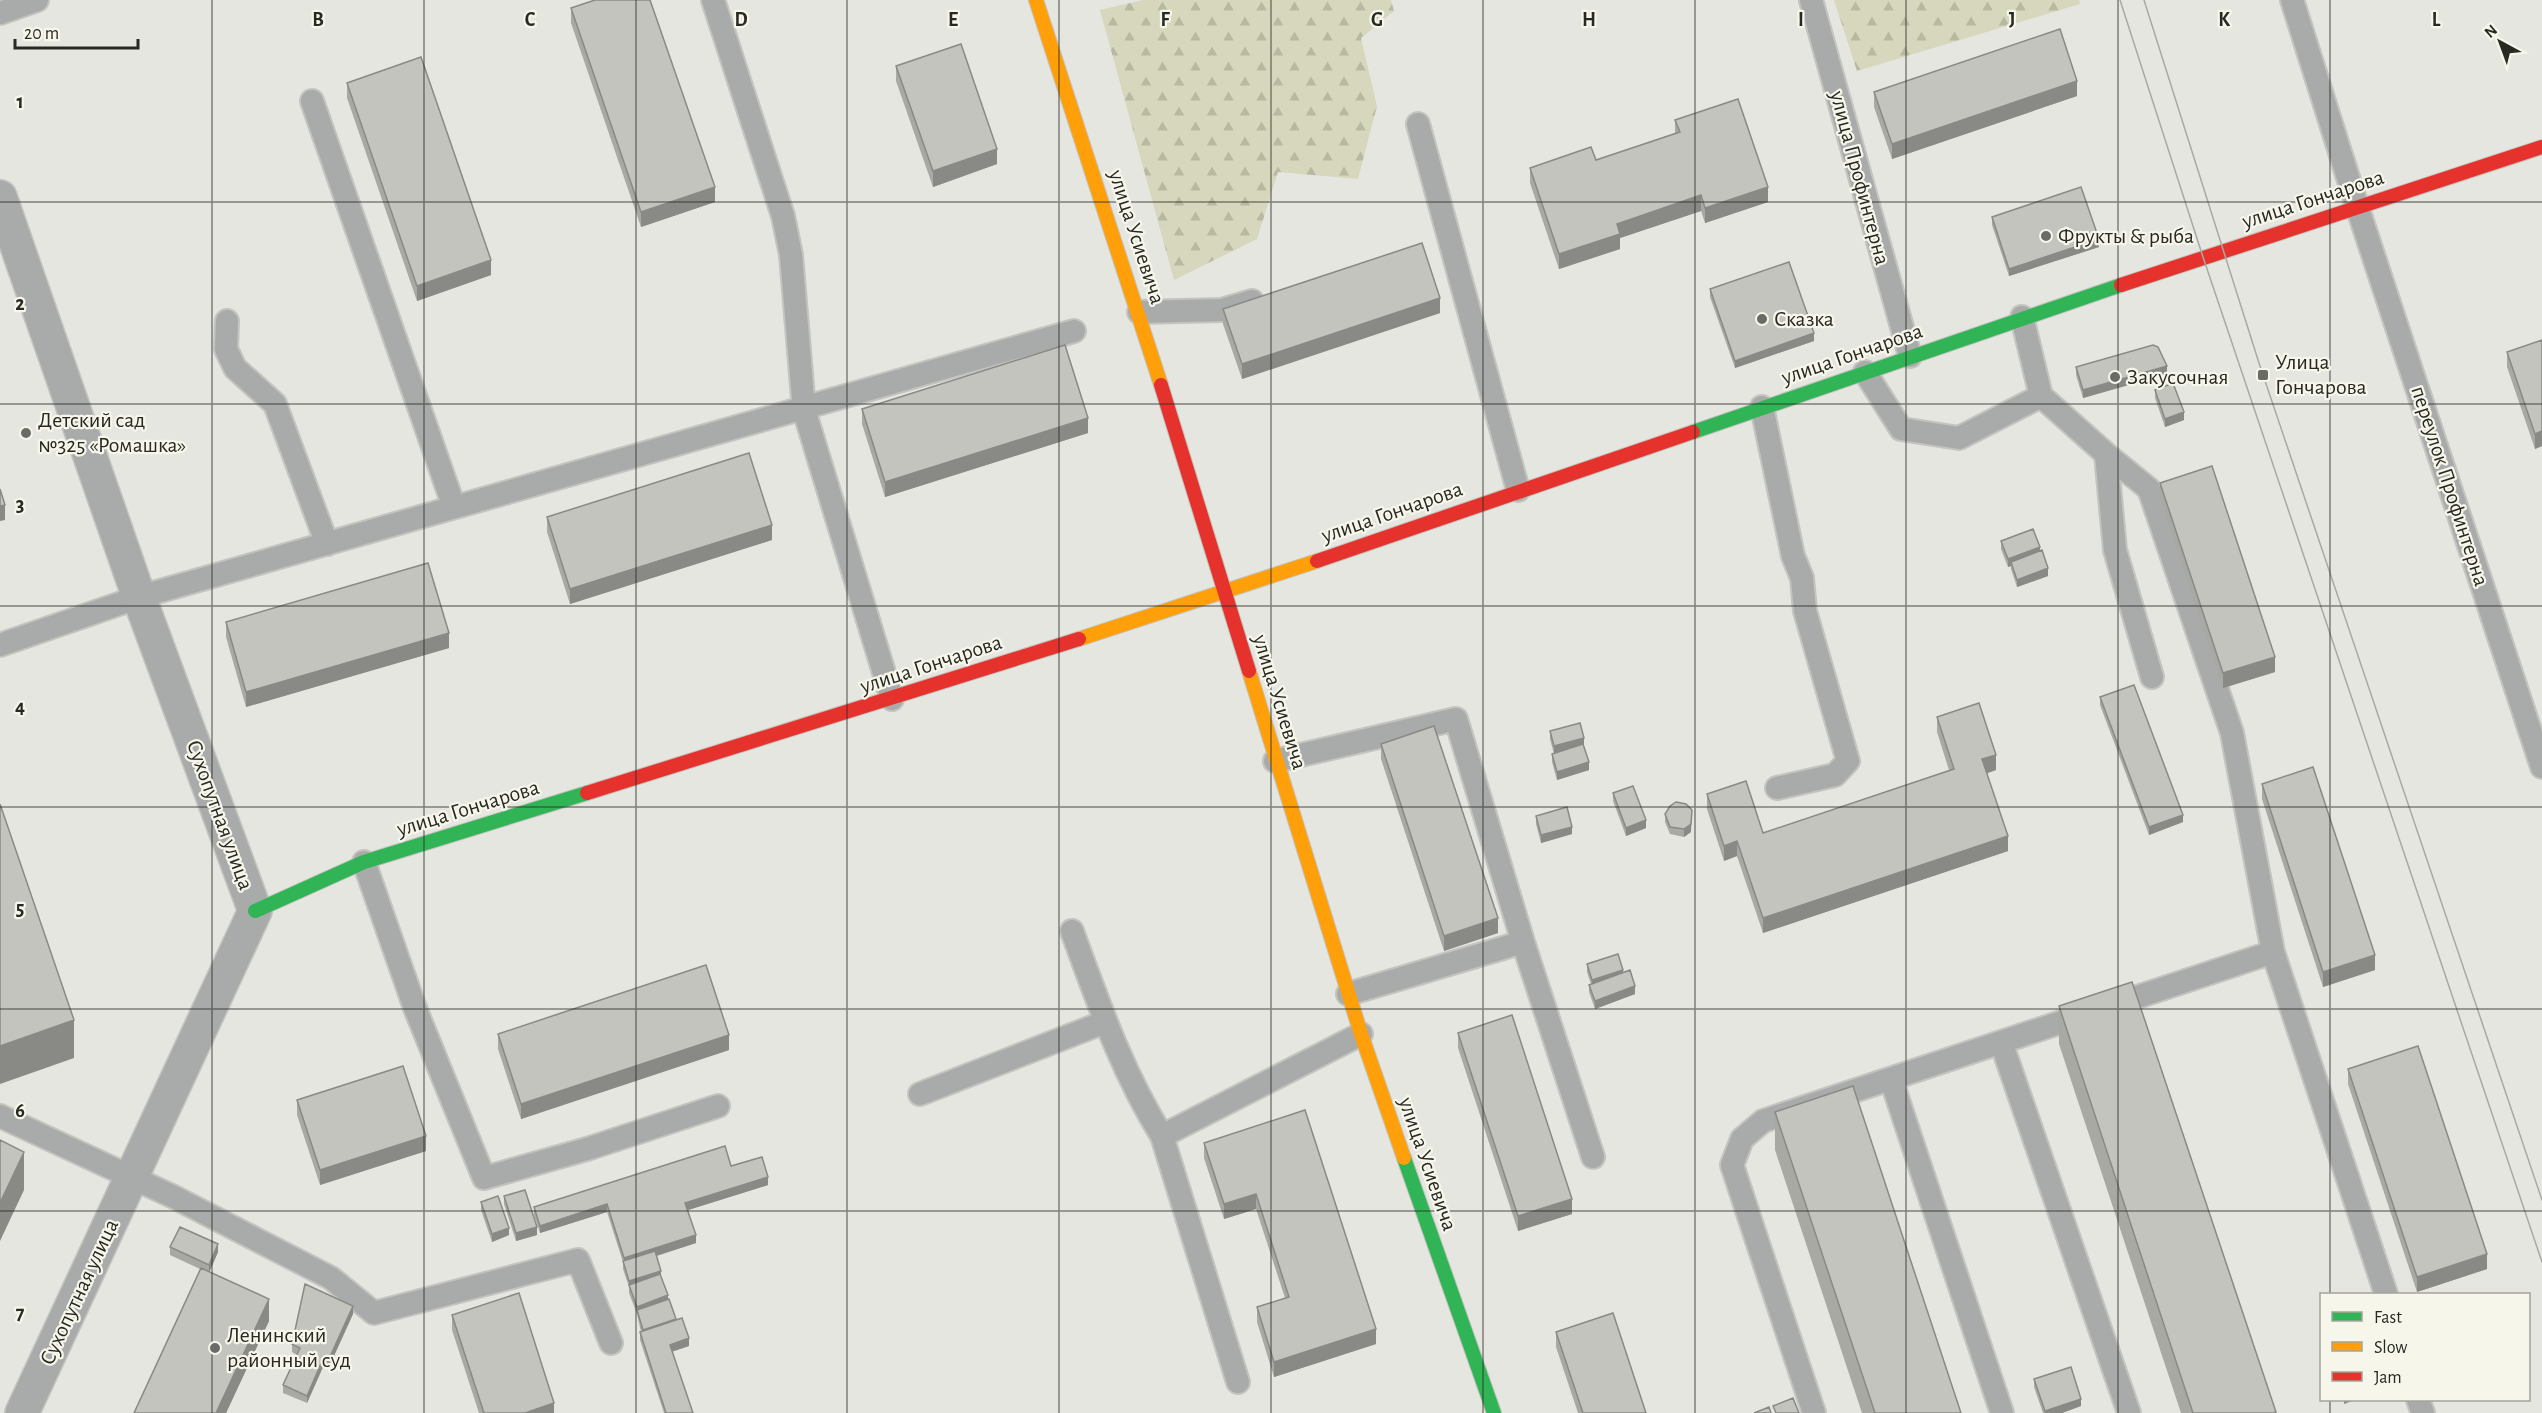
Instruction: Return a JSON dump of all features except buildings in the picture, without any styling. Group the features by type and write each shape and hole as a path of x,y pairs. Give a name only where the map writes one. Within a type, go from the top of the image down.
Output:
{"street":[{"name":"улица Усиевича","path":"1036,0 1139,312 1360,1034 1494,1413"},
{"name":"улица Гончарова","path":"255,911 364,862 892,699 1226,592 2022,317 2542,147"},
{"name":"Сухопутная улица","path":"0,197 139,597 255,911 22,1413"}],"lane":[{"path":"0,13 37,0"},
{"path":"713,0 783,216 791,255 804,410 892,699"},
{"name":"улица Профинтерна","path":"1811,0 1910,357"},
{"name":"переулок Профинтерна","path":"2292,0 2357,206 2542,767"},
{"path":"312,101 454,507"},
{"path":"1418,124 1518,490"},
{"path":"1139,312 1222,310 1277,294"},
{"path":"2022,317 2041,396 2149,489 2232,733 2273,952 2386,1293"},
{"path":"227,321 226,349 235,368 275,404 327,544"},
{"path":"0,645 139,597 804,410 1074,331"},
{"path":"1865,372 1901,429 1959,438 2041,396"},
{"path":"1761,407 1793,556 1802,578 1805,611 1848,760 1835,775 1777,788"},
{"path":"2106,454 2115,550 2152,677"},
{"path":"1275,761 1456,719 1593,1157"},
{"path":"364,862 415,1008 484,1178 587,1149 718,1106"},
{"path":"1072,931 1105,1022 1136,1094 1162,1136 1238,1382"},
{"path":"1348,994 1524,942"},
{"path":"1814,1413 1732,1165 1742,1139 1763,1121 2273,952"},
{"path":"920,1094 1105,1022"},
{"path":"1162,1136 1360,1034"},
{"path":"2001,1042 2129,1413"},
{"path":"1891,1080 2002,1413"},
{"path":"0,1116 133,1178 331,1278 374,1313 578,1260 611,1343"}],"green space":[{"path":"1143,0 1391,0 1394,11 1361,38 1377,106 1358,179 1278,172 1257,239 1174,280 1100,10"},
{"path":"1834,0 2079,0 2080,4 1857,71"}],"tram line":[{"path":"2120,0 2203,257 2542,1262"},
{"path":"2144,0 2259,363 2542,1200"}],"traffic: fast":[{"path":"1693,432 2121,285"},
{"path":"255,911 364,862 587,793"},
{"path":"1404,1158 1494,1413"}],"traffic: slow":[{"path":"1036,0 1161,385"},
{"path":"1079,639 1317,561"},
{"path":"1249,671 1361,1034 1404,1158"}],"traffic: jam":[{"path":"2121,285 2542,147"},
{"path":"1161,385 1249,671"},
{"path":"1317,561 1693,432"},
{"path":"587,793 1079,639"}],"place":[{"name":"Фрукты & рыба","path":"2046,236"},
{"name":"Сказка","path":"1762,319"},
{"name":"Улица Гончарова","path":"2263,375"},
{"name":"Закусочная","path":"2115,377"},
{"name":"Детский сад №325 «Ромашка»","path":"26,433"},
{"name":"Ленинский районный суд","path":"215,1348"}]}
